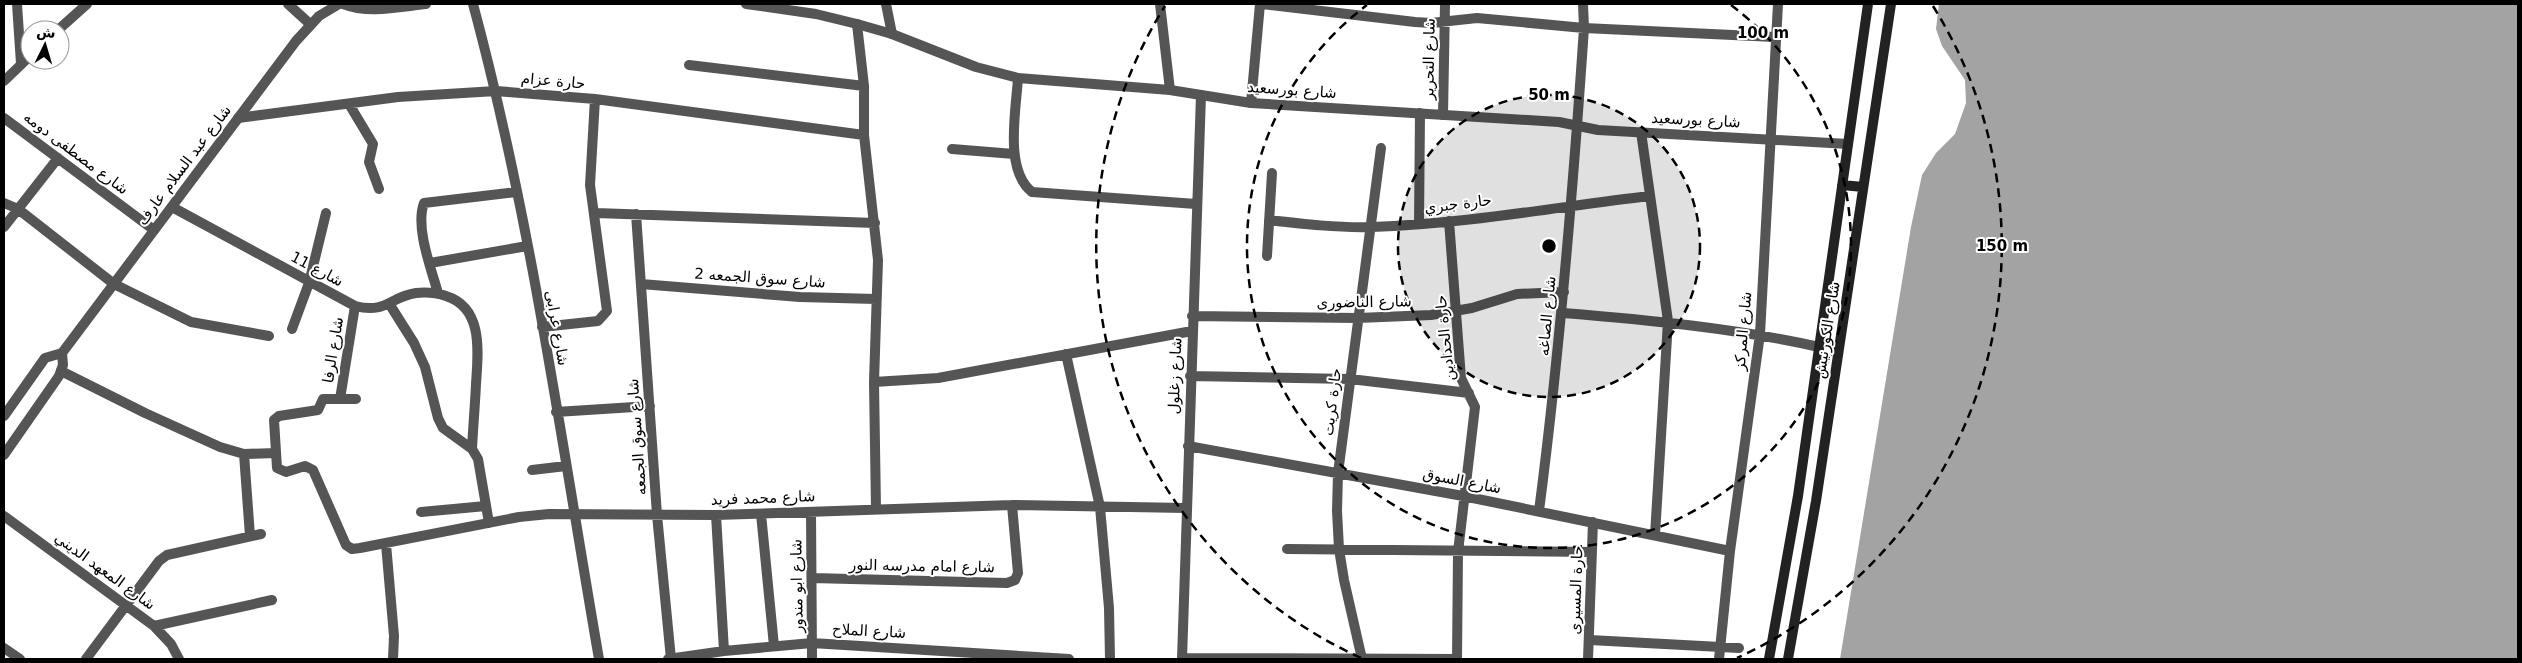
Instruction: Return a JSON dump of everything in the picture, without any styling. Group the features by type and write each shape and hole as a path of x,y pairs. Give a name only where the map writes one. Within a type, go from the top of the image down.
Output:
{"main road":[{"name":"شارع الكورنيش","path":"1769,659 1798,496 1868,4"},
{"name":"شارع الكورنيش","path":"1788,659 1816,501 1891,4"},
{"path":"1842,185 1863,187"}],"street":[{"path":"17,4 20,49"},
{"path":"69,20 87,4"},
{"path":"288,4 310,24"},
{"name":"شارع عبد السلام عارف","path":"4,416 45,358 62,353 310,24 341,4 366,9 426,4"},
{"name":"شارع عرابى","path":"473,4 496,91 527,246 600,659"},
{"name":"شارع بورسعيد","path":"746,4 808,12 857,24 892,34 976,67 1018,78 1170,90 1251,103 1420,112 1559,122 1594,129 1848,144"},
{"path":"886,4 892,34"},
{"path":"1160,4 1170,90"},
{"path":"1251,103 1261,4 1415,22 1444,22 1477,18 1584,28 1775,38"},
{"name":"شارع التحرير","path":"1443,114 1445,4"},
{"name":"شارع الصاغه","path":"1539,511 1563,313 1573,206 1584,28 1583,4"},
{"name":"شارع المركز","path":"1719,659 1730,551 1760,334 1778,4"},
{"path":"857,24 864,86 864,135 878,260 874,382 876,509"},
{"path":"4,81 20,65"},
{"path":"689,65 864,86"},
{"path":"1018,78 1014,154 1019,177 1032,192 1196,204"},
{"name":"حارة عزام","path":"238,118 408,96 496,91 594,99 864,135"},
{"name":"شارع زغلول","path":"1182,659 1192,316 1201,95"},
{"path":"542,327 598,321 607,311 596,213 590,185 594,99"},
{"path":"349,104 373,144 369,162 379,189"},
{"path":"1419,224 1420,112"},
{"name":"شارع مصطفى دومه","path":"5,121 154,230"},
{"path":"1641,132 1668,321 1655,535"},
{"path":"952,148 1014,154"},
{"name":"حارة كريت","path":"1362,659 1339,549 1338,473 1381,148"},
{"path":"4,227 58,158"},
{"path":"1267,256 1272,173"},
{"path":"438,293 421,225 424,203 516,192"},
{"name":"حارة جبري","path":"1269,220 1323,226 1371,227 1419,224 1649,196"},
{"path":"4,203 18,209 114,284 191,322 269,336"},
{"name":"شارع 11","path":"172,207 309,283 355,306 369,309 390,304 400,298 416,293 438,293 458,299 468,310 475,323 478,346 472,449"},
{"path":"292,329 309,283 326,213"},
{"path":"596,213 875,223"},
{"name":"شارع سوق الجمعه","path":"636,214 669,659"},
{"name":"حارة الحدادين","path":"1449,221 1461,378 1470,393 1475,407 1463,496 1458,552 1456,659"},
{"path":"430,263 527,246"},
{"name":"شارع سوق الجمعه 2","path":"641,284 800,297 876,299"},
{"name":"شارع الناضورى","path":"1192,316 1358,318 1431,315 1517,294 1564,292"},
{"path":"390,304 414,343 425,367 438,418 443,428 472,449 478,459 489,522"},
{"name":"شارع الرفا","path":"340,399 355,306"},
{"path":"1563,313 1668,321 1760,334 1819,347"},
{"path":"874,382 938,378 1192,331"},
{"path":"4,455 61,371 62,353"},
{"path":"1066,354 1100,507 1109,608 1110,659"},
{"path":"61,371 145,414 220,447 244,454 276,453 275,418 317,411 322,400 356,399"},
{"path":"1190,376 1350,378 1470,393"},
{"path":"556,412 650,406"},
{"name":"شارع السوق","path":"1188,446 1463,496 1730,551"},
{"name":"شارع محمد فريد","path":"276,453 277,468 281,472 305,466 313,470 346,545 352,549 386,544 518,517 574,514 716,516 1012,505 1186,508"},
{"path":"244,454 250,536"},
{"path":"532,470 566,466"},
{"name":"شارع امام مدرسه النور","path":"812,578 1007,583 1015,580 1018,573 1012,505"},
{"path":"421,512 486,506"},
{"name":"شارع ابو مندور","path":"810,512 812,659"},
{"path":"761,514 774,646"},
{"name":"شارع المعهد الديني","path":"4,516 154,626 171,644 179,659"},
{"path":"716,516 724,651"},
{"name":"حارة المسيرى","path":"1588,659 1593,522"},
{"path":"86,659 159,561 167,555 261,534"},
{"path":"386,544 394,636 393,659"},
{"path":"1287,549 1592,552"},
{"path":"154,626 272,600"},
{"path":"1590,640 1739,648"},
{"name":"شارع الملاح","path":"669,659 724,651 812,644 1069,659"},
{"path":"4,648 20,659"},
{"path":"1182,659 1456,659"}],"shaded area":[{"path":"1939,4 2518,4 2518,659 1840,659 1911,227 1922,175 1936,153 1955,134 1966,103 1965,80 1942,46 1936,29"}]}
